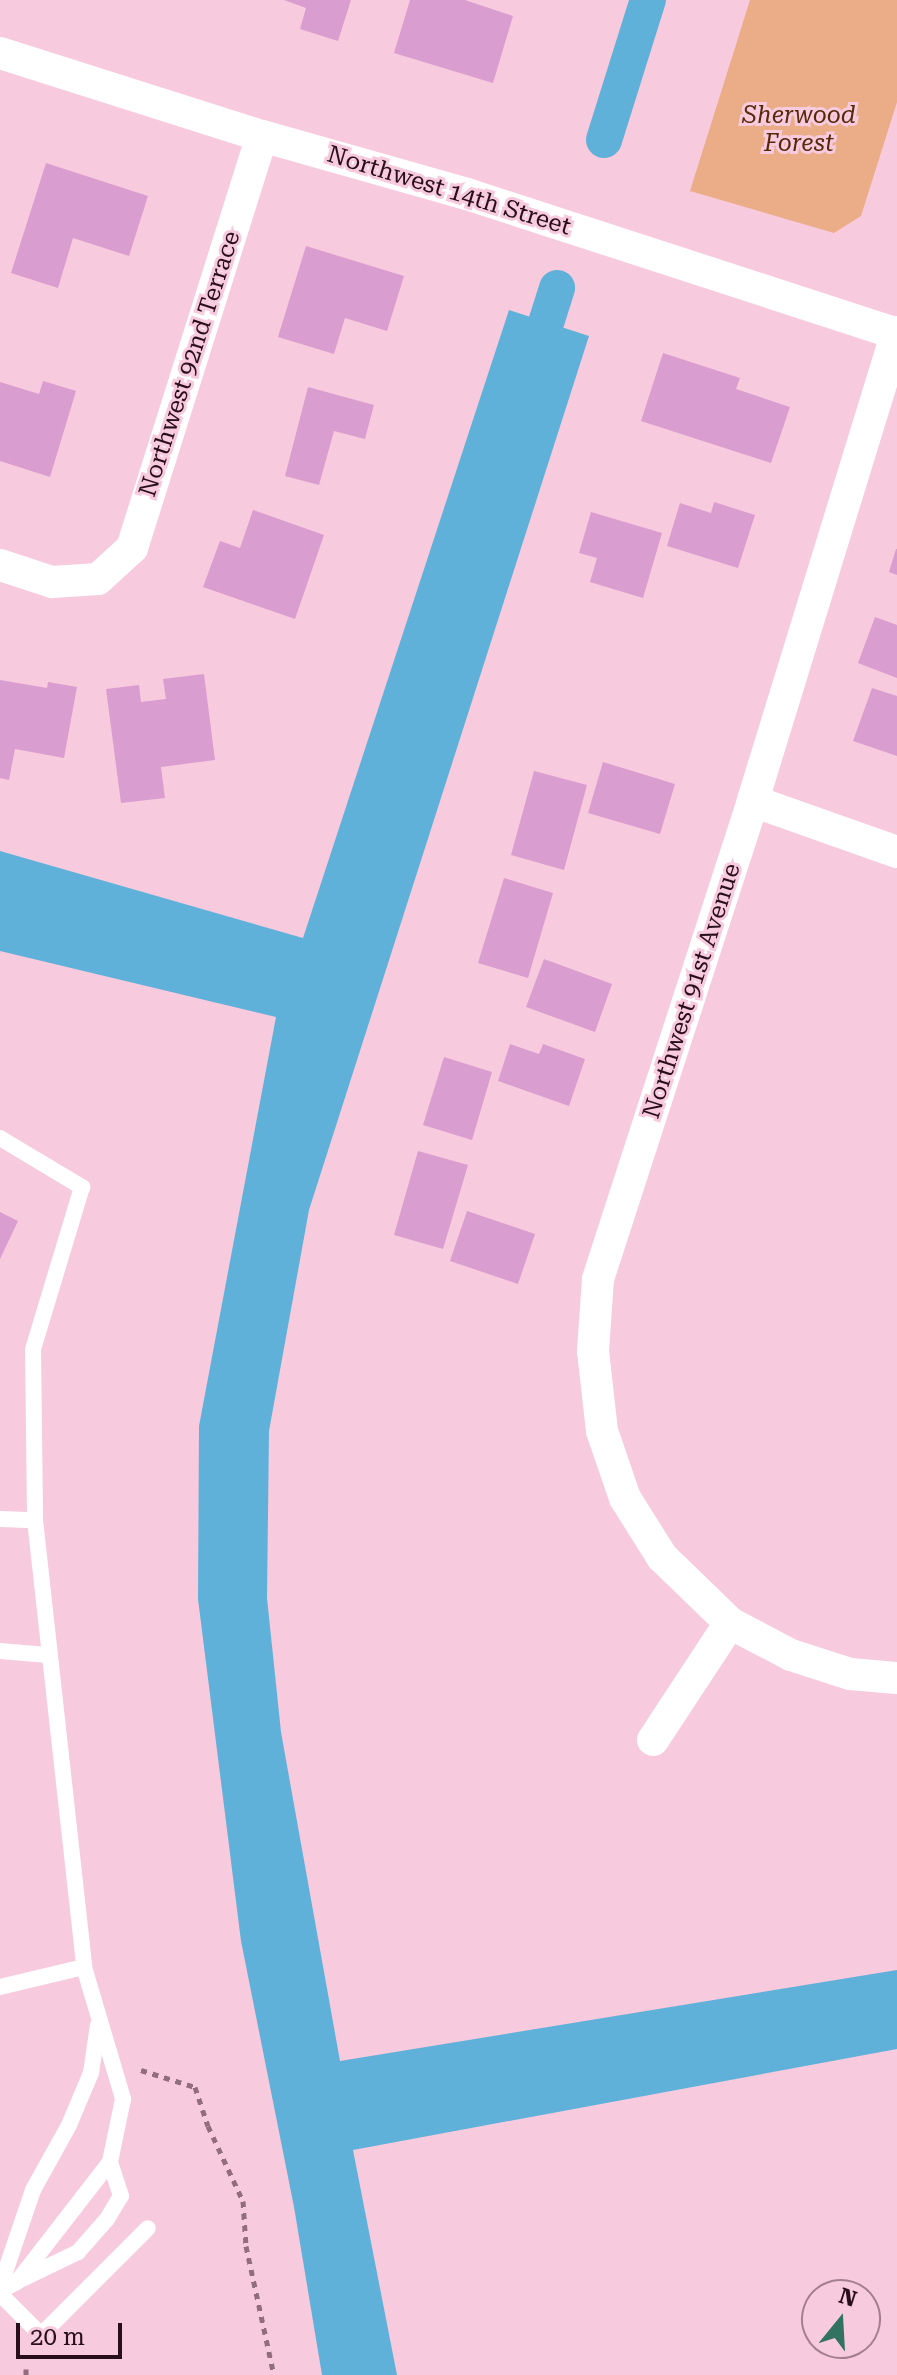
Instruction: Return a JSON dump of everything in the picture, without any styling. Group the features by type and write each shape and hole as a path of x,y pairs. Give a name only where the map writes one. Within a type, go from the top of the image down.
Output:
{"street":[{"name":"Northwest 14th Street","path":"0,53 262,136 467,194 897,333"},
{"name":"Northwest 92nd Terrace","path":"0,565 52,582 98,579 132,548 262,136"},
{"name":"Northwest 91st Avenue","path":"897,333 753,801 598,1279 593,1351 602,1431 625,1498 662,1557 730,1623 791,1655 850,1674 897,1678"},
{"path":"753,801 897,852"},
{"path":"653,1740 730,1623"}],"lane":[{"path":"0,1138 82,1187 33,1349 35,1520 84,1967 123,2099 110,2162 17,2282"},
{"path":"0,1519 35,1520"},
{"path":"0,1651 48,1655"},
{"path":"0,1987 84,1967"},
{"path":"0,2291 14,2238 33,2190 69,2125 91,2073 99,2019"},
{"path":"0,2291 78,2252 107,2219 121,2196 110,2162"},
{"path":"0,2291 41,2335 148,2228"}],"path":[{"path":"140,2070 195,2087 208,2126 243,2201 246,2246 274,2375"}],"green space":[{"name":"Sherwood Forest","path":"750,0 897,0 897,102 861,216 834,233 690,191"}],"water":[{"path":"509,310 589,336 309,1210 269,1431 267,1598 281,1732 340,2061 897,1970 897,2049 353,2150 397,2375 322,2375 294,2207 241,1941 198,1599 199,1426 276,1017 0,951 0,851 303,938"}],"building":[{"path":"284,0 351,0 338,41 300,29 306,8"},
{"path":"410,0 465,0 513,16 493,83 394,53"},
{"path":"46,163 148,196 129,256 73,238 58,288 11,273"},
{"path":"306,246 404,276 387,331 345,318 334,354 278,337"},
{"path":"663,353 740,378 736,389 790,407 771,463 641,421"},
{"path":"43,381 76,391 50,477 0,461 0,382 39,394"},
{"path":"308,387 374,405 365,439 334,431 319,485 285,476"},
{"path":"714,502 755,515 738,568 667,546 680,503 711,513"},
{"path":"253,510 324,535 295,619 203,587 220,541 240,548"},
{"path":"591,512 662,533 643,598 590,582 597,558 579,553"},
{"path":"897,549 897,575 889,572"},
{"path":"875,617 897,625 897,678 858,663"},
{"path":"204,674 215,760 161,767 165,798 121,803 106,689 139,685 141,702 166,699 163,679"},
{"path":"0,680 47,688 48,682 77,687 64,758 15,749 9,780 0,778"},
{"path":"872,688 897,696 897,756 853,741"},
{"path":"603,762 675,784 660,834 588,813"},
{"path":"534,771 587,785 564,870 511,855"},
{"path":"504,878 553,893 528,978 478,963"},
{"path":"544,959 612,984 595,1032 526,1007"},
{"path":"510,1044 539,1054 543,1044 585,1059 569,1106 498,1081"},
{"path":"444,1057 492,1072 472,1140 423,1125"},
{"path":"418,1151 468,1165 443,1249 394,1235"},
{"path":"467,1211 535,1234 518,1284 450,1261"},
{"path":"0,1212 18,1221 0,1259"}],"waterway":[{"path":"604,140 648,0"},
{"path":"532,367 557,288"}]}
